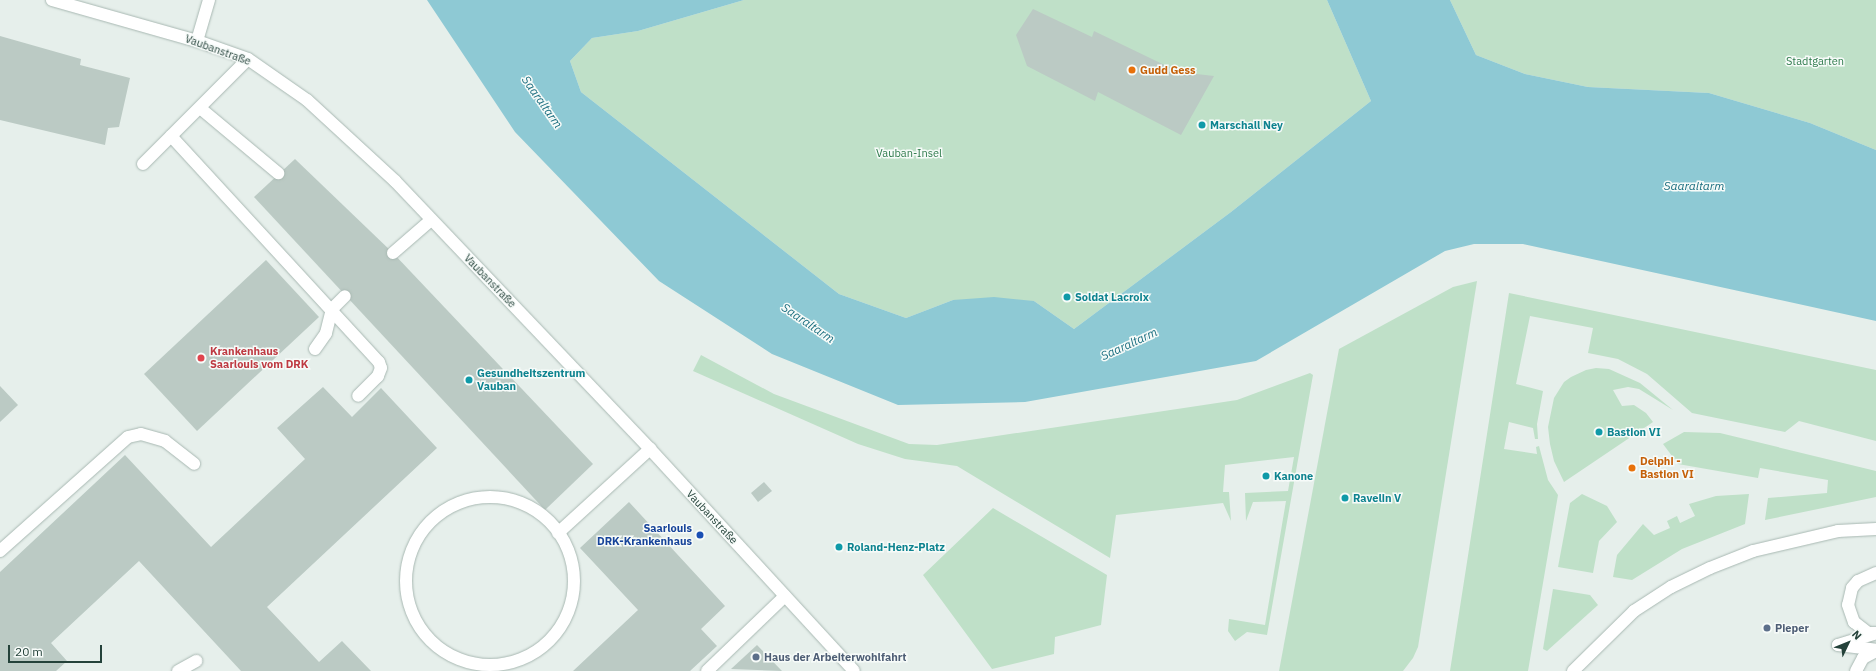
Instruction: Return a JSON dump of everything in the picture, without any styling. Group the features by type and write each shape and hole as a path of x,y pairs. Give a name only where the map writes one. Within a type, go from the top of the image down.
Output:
{"street":[{"name":"Vaubanstraße","path":"52,0 197,41 248,59 307,100 395,182 650,449 854,671"},
{"path":"197,41 210,0"},
{"path":"143,164 248,59"},
{"path":"200,108 278,173"},
{"path":"171,136 332,308 379,362 381,368 378,376 358,396"},
{"path":"393,253 431,220"},
{"path":"315,350 326,333 332,308 346,296"},
{"path":"0,551 128,437 141,434 165,441 194,464"},
{"path":"558,532 650,449"},
{"path":"502,498 528,506 558,532 571,560 574,590 565,618 557,631 541,647 522,659 508,663 478,664 449,654 426,636 408,599 406,572 413,546 424,529 438,515 462,502 475,499 502,498"},
{"path":"1573,671 1634,611 1671,587 1710,568 1753,551 1838,531 1876,529"},
{"path":"1876,573 1858,581 1849,596 1850,614 1854,622 1864,631 1876,633"},
{"path":"707,671 785,596"},
{"path":"1876,633 1838,645 1876,650"},
{"path":"1856,671 1863,658 1876,650"},
{"path":"178,671 196,661"}],"green space":[{"name":"Vauban-Insel","path":"744,0 1327,0 1371,101 1231,212 1074,329 1034,301 953,300 906,318 839,294 581,92 570,61 592,38 638,31"},
{"name":"Stadtgarten","path":"1450,0 1876,0 1876,150 1810,123 1709,93 1588,87 1525,74 1476,55"},
{"path":"1477,281 1418,647 1413,658 1403,671 1279,671 1339,349 1453,287"},
{"path":"1509,293 1876,370 1876,441 1799,421 1785,432 1692,413 1647,374 1618,359 1588,353 1593,328 1530,316 1516,384 1543,391 1537,424 1538,439 1535,439 1533,428 1509,422 1504,449 1537,454 1536,447 1539,446 1548,480 1558,495 1528,671 1450,671"},
{"path":"701,355 774,394 909,444 937,445 1237,400 1310,373 1313,375 1267,635 1247,632 1235,641 1228,631 1229,619 1265,625 1286,501 1253,502 1246,521 1245,493 1288,491 1294,457 1225,465 1223,492 1229,492 1231,521 1223,503 1116,515 1110,558 957,466 905,459 858,444 693,371"},
{"path":"1596,368 1609,369 1640,383 1673,410 1639,389 1628,387 1613,390 1622,406 1634,405 1646,413 1653,422 1564,482 1554,461 1550,444 1548,427 1554,398 1564,382 1571,377 1586,370"},
{"path":"1684,432 1720,433 1876,471 1876,497 1765,520 1768,498 1827,493 1828,480 1760,468 1758,478 1678,464 1663,444"},
{"path":"1582,494 1607,506 1617,522 1599,541 1593,573 1558,567 1570,503"},
{"path":"1749,494 1745,524 1682,549 1632,580 1613,577 1617,555 1643,524 1654,535 1670,528 1667,521 1677,516 1680,523 1695,516 1689,504 1716,496"},
{"path":"993,508 1107,575 1101,625 1055,637 1054,654 992,669 923,575"},
{"path":"1553,589 1590,595 1598,605 1547,651 1543,649"}],"water":[{"name":"Saaraltarm","path":"427,0 744,0 638,31 592,38 570,61 581,92 839,294 906,318 953,300 994,297 1034,301 1074,329 1231,212 1371,101 1327,0 1450,0 1476,55 1525,74 1588,87 1709,93 1810,123 1876,150 1876,321 1523,244 1474,244 1445,251 1256,361 1025,402 898,405 772,354 659,281 515,132"}],"building":[{"path":"1033,9 1092,37 1094,31 1179,72 1214,76 1181,135 1098,92 1095,101 1027,66 1016,35"},
{"path":"0,36 81,59 80,65 130,78 119,127 108,128 105,145 0,120"},
{"name":"Gesundheitszentrum Vauban","path":"295,159 393,253 593,464 545,510 254,197"},
{"path":"266,260 319,317 197,431 144,374"},
{"path":"0,386 18,405 0,422"},
{"path":"323,387 352,417 381,388 437,448 267,607 319,662 342,641 371,671 241,671 139,561 51,643 67,661 56,671 0,671 0,572 125,455 211,547 305,459 277,428"},
{"path":"764,482 772,491 758,502 751,493"},
{"path":"629,502 725,606 701,629 717,646 690,671 573,671 638,610 580,548"},
{"name":"Haus der Arbeiterwohlfahrt","path":"757,645 782,671 731,669"}],"place":[{"name":"Gudd Gess","path":"1132,70"},
{"name":"Marschall Ney","path":"1202,125"},
{"name":"Soldat Lacroix","path":"1067,297"},
{"name":"Krankenhaus Saarlouis vom DRK","path":"201,358"},
{"name":"Gesundheitszentrum Vauban","path":"469,380"},
{"name":"Bastion VI","path":"1599,432"},
{"name":"Delphi - Bastion VI","path":"1632,468"},
{"name":"Kanone","path":"1266,476"},
{"name":"Ravelin V","path":"1345,498"},
{"name":"Saarlouis DRK-Krankenhaus","path":"700,535"},
{"name":"Roland-Henz-Platz","path":"839,547"},
{"name":"Pieper","path":"1767,628"},
{"name":"Haus der Arbeiterwohlfahrt","path":"756,657"}]}
